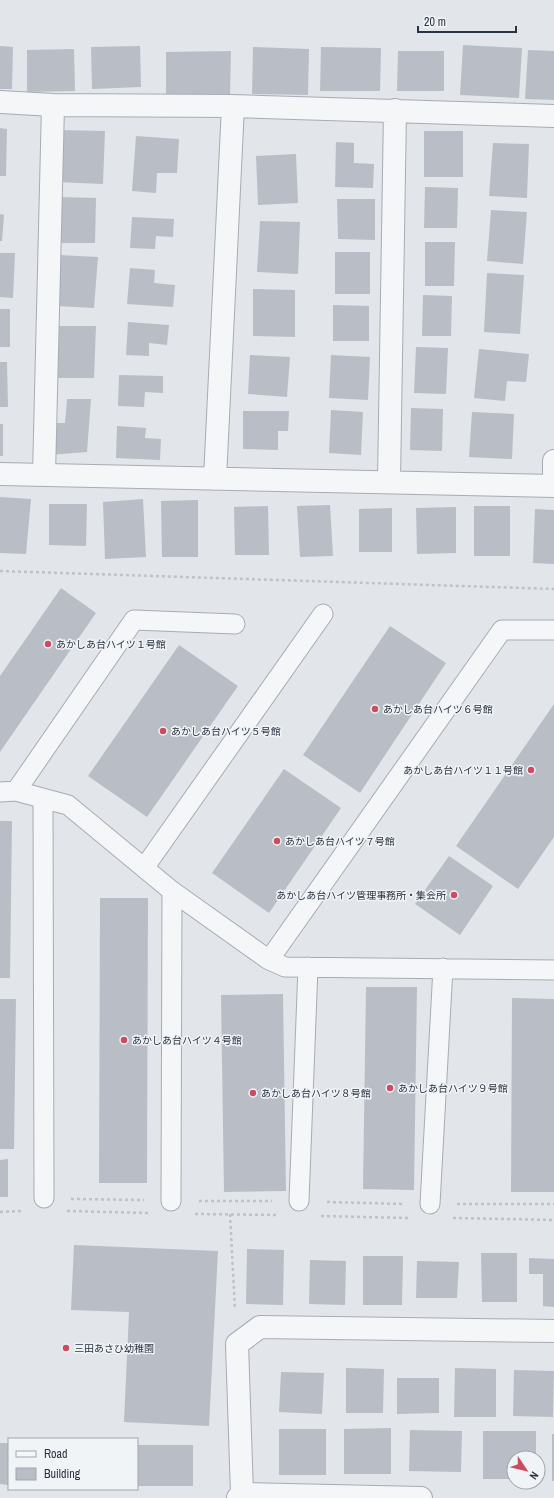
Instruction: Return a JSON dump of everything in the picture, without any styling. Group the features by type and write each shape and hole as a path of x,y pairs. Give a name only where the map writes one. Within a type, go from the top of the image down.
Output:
{"street":[{"path":"0,102 52,105 234,106 395,110 554,116"},
{"path":"44,475 52,105"},
{"path":"215,479 234,106"},
{"path":"389,481 395,110"},
{"path":"0,474 389,481 554,486 554,461"},
{"path":"421,1498 240,1496 237,1344 260,1327 554,1332"}],"lane":[{"path":"144,868 323,614"},
{"path":"235,624 134,620 8,792 68,805 172,891 269,960 286,967 554,970"},
{"path":"269,960 502,630 554,630"},
{"path":"43,799 44,1198"},
{"path":"170,1201 172,891"},
{"path":"299,1201 308,967"},
{"path":"430,1204 443,968"}],"path":[{"path":"0,571 554,589"},
{"path":"230,1214 237,1344"}],"building":[{"path":"463,45 522,48 519,98 460,95"},
{"path":"0,46 13,47 12,89 0,89"},
{"path":"140,46 141,87 92,89 91,47"},
{"path":"253,47 309,49 308,95 252,94"},
{"path":"321,47 381,48 380,91 320,91"},
{"path":"74,49 75,91 27,92 27,50"},
{"path":"528,50 554,51 554,100 525,99"},
{"path":"231,51 230,95 166,96 166,52"},
{"path":"398,51 444,51 444,91 397,91"},
{"path":"0,128 7,129 6,176 0,176"},
{"path":"59,130 105,131 103,184 56,182"},
{"path":"424,131 463,131 463,177 424,177"},
{"path":"136,136 179,139 177,173 157,173 156,193 132,191"},
{"path":"336,142 354,143 354,163 374,164 373,188 335,187"},
{"path":"493,143 529,144 527,198 489,196"},
{"path":"296,154 298,203 258,205 256,156"},
{"path":"425,187 458,188 457,228 424,228"},
{"path":"59,197 96,198 95,243 58,243"},
{"path":"337,199 375,199 375,240 338,239"},
{"path":"491,210 527,212 523,264 487,261"},
{"path":"0,214 4,215 2,241 0,241"},
{"path":"132,217 174,219 173,237 156,236 155,249 130,248"},
{"path":"260,221 300,222 298,274 257,272"},
{"path":"425,242 455,242 454,286 425,286"},
{"path":"335,252 370,252 370,294 335,294"},
{"path":"0,253 15,253 13,298 0,297"},
{"path":"59,255 98,257 94,308 56,306"},
{"path":"130,268 155,270 154,283 175,285 173,307 127,304"},
{"path":"487,273 524,275 520,334 484,332"},
{"path":"253,289 295,290 295,337 253,336"},
{"path":"423,295 452,296 451,336 422,336"},
{"path":"333,305 369,306 369,341 333,341"},
{"path":"0,309 10,309 10,347 0,347"},
{"path":"128,322 169,325 167,345 149,343 149,356 126,355"},
{"path":"57,326 96,326 94,378 55,378"},
{"path":"416,347 448,348 446,394 414,393"},
{"path":"479,349 529,354 526,382 507,381 505,401 474,398"},
{"path":"250,355 290,357 287,397 248,394"},
{"path":"331,355 370,357 368,400 329,398"},
{"path":"0,362 7,362 8,407 0,407"},
{"path":"119,375 163,376 163,393 145,392 144,407 118,406"},
{"path":"67,399 91,399 87,452 49,455 48,423 65,423"},
{"path":"411,408 443,409 442,451 410,450"},
{"path":"331,410 363,412 361,455 329,453"},
{"path":"243,411 289,411 288,431 278,431 278,450 243,449"},
{"path":"472,412 514,414 512,459 469,457"},
{"path":"0,424 3,424 3,456 0,456"},
{"path":"117,426 146,428 145,438 161,439 160,460 116,458"},
{"path":"0,497 31,499 26,554 0,553"},
{"path":"143,499 146,557 105,559 103,502"},
{"path":"198,500 198,557 162,557 161,501"},
{"path":"49,504 87,504 86,546 49,545"},
{"path":"330,505 333,556 300,557 297,506"},
{"path":"268,506 269,555 235,555 234,507"},
{"path":"474,506 510,506 510,556 474,556"},
{"path":"456,507 456,553 417,554 416,508"},
{"path":"392,508 392,552 359,552 359,509"},
{"path":"535,509 554,510 554,564 533,563"},
{"name":"あかしあ台ハイツ１号館","path":"61,588 96,613 0,752 0,676"},
{"name":"あかしあ台ハイツ６号館","path":"390,626 446,663 360,793 303,755"},
{"name":"あかしあ台ハイツ５号館","path":"179,645 238,686 147,817 88,776"},
{"name":"あかしあ台ハイツ１１号館","path":"554,704 554,837 518,889 456,846"},
{"name":"あかしあ台ハイツ７号館","path":"284,769 341,808 269,913 212,873"},
{"path":"0,821 12,821 10,978 0,978"},
{"name":"あかしあ台ハイツ管理事務所・集会所","path":"449,856 493,886 460,935 415,904"},
{"name":"あかしあ台ハイツ４号館","path":"100,898 148,898 147,1183 99,1183"},
{"name":"あかしあ台ハイツ９号館","path":"366,987 417,987 414,1190 363,1189"},
{"name":"あかしあ台ハイツ８号館","path":"283,994 286,1191 224,1192 221,995"},
{"path":"512,998 554,999 554,1192 511,1192"},
{"path":"0,999 16,999 14,1149 0,1149"},
{"path":"8,1159 8,1197 0,1197 0,1160"},
{"path":"74,1245 218,1251 209,1426 124,1422 129,1312 71,1310"},
{"path":"247,1249 284,1250 283,1305 246,1304"},
{"path":"481,1253 517,1253 517,1302 482,1302"},
{"path":"363,1256 403,1256 402,1305 363,1305"},
{"path":"529,1258 554,1259 554,1307 543,1306 543,1274 529,1274"},
{"path":"310,1260 346,1261 345,1305 309,1304"},
{"path":"417,1261 459,1262 457,1298 416,1298"},
{"path":"346,1368 384,1369 383,1413 346,1413"},
{"path":"455,1368 496,1369 496,1417 454,1417"},
{"path":"514,1370 554,1371 553,1417 513,1416"},
{"path":"281,1372 324,1373 322,1414 279,1412"},
{"path":"397,1378 439,1378 439,1413 397,1414"},
{"path":"391,1428 391,1474 344,1474 344,1429"},
{"path":"279,1429 326,1429 326,1475 279,1475"},
{"path":"410,1430 462,1431 461,1472 409,1471"},
{"path":"483,1431 536,1431 536,1450 506,1450 506,1479 483,1479"},
{"path":"552,1434 554,1434 554,1481 552,1481"},
{"path":"0,1443 8,1443 8,1485 0,1484"},
{"path":"138,1445 193,1445 193,1486 138,1486"}],"place":[{"name":"あかしあ台ハイツ１号館","path":"48,644"},
{"name":"あかしあ台ハイツ６号館","path":"375,709"},
{"name":"あかしあ台ハイツ５号館","path":"163,731"},
{"name":"あかしあ台ハイツ１１号館","path":"531,770"},
{"name":"あかしあ台ハイツ７号館","path":"277,841"},
{"name":"あかしあ台ハイツ管理事務所・集会所","path":"454,895"},
{"name":"あかしあ台ハイツ４号館","path":"124,1040"},
{"name":"あかしあ台ハイツ９号館","path":"390,1088"},
{"name":"あかしあ台ハイツ８号館","path":"253,1093"},
{"name":"三田あさひ幼稚園","path":"66,1348"}]}
